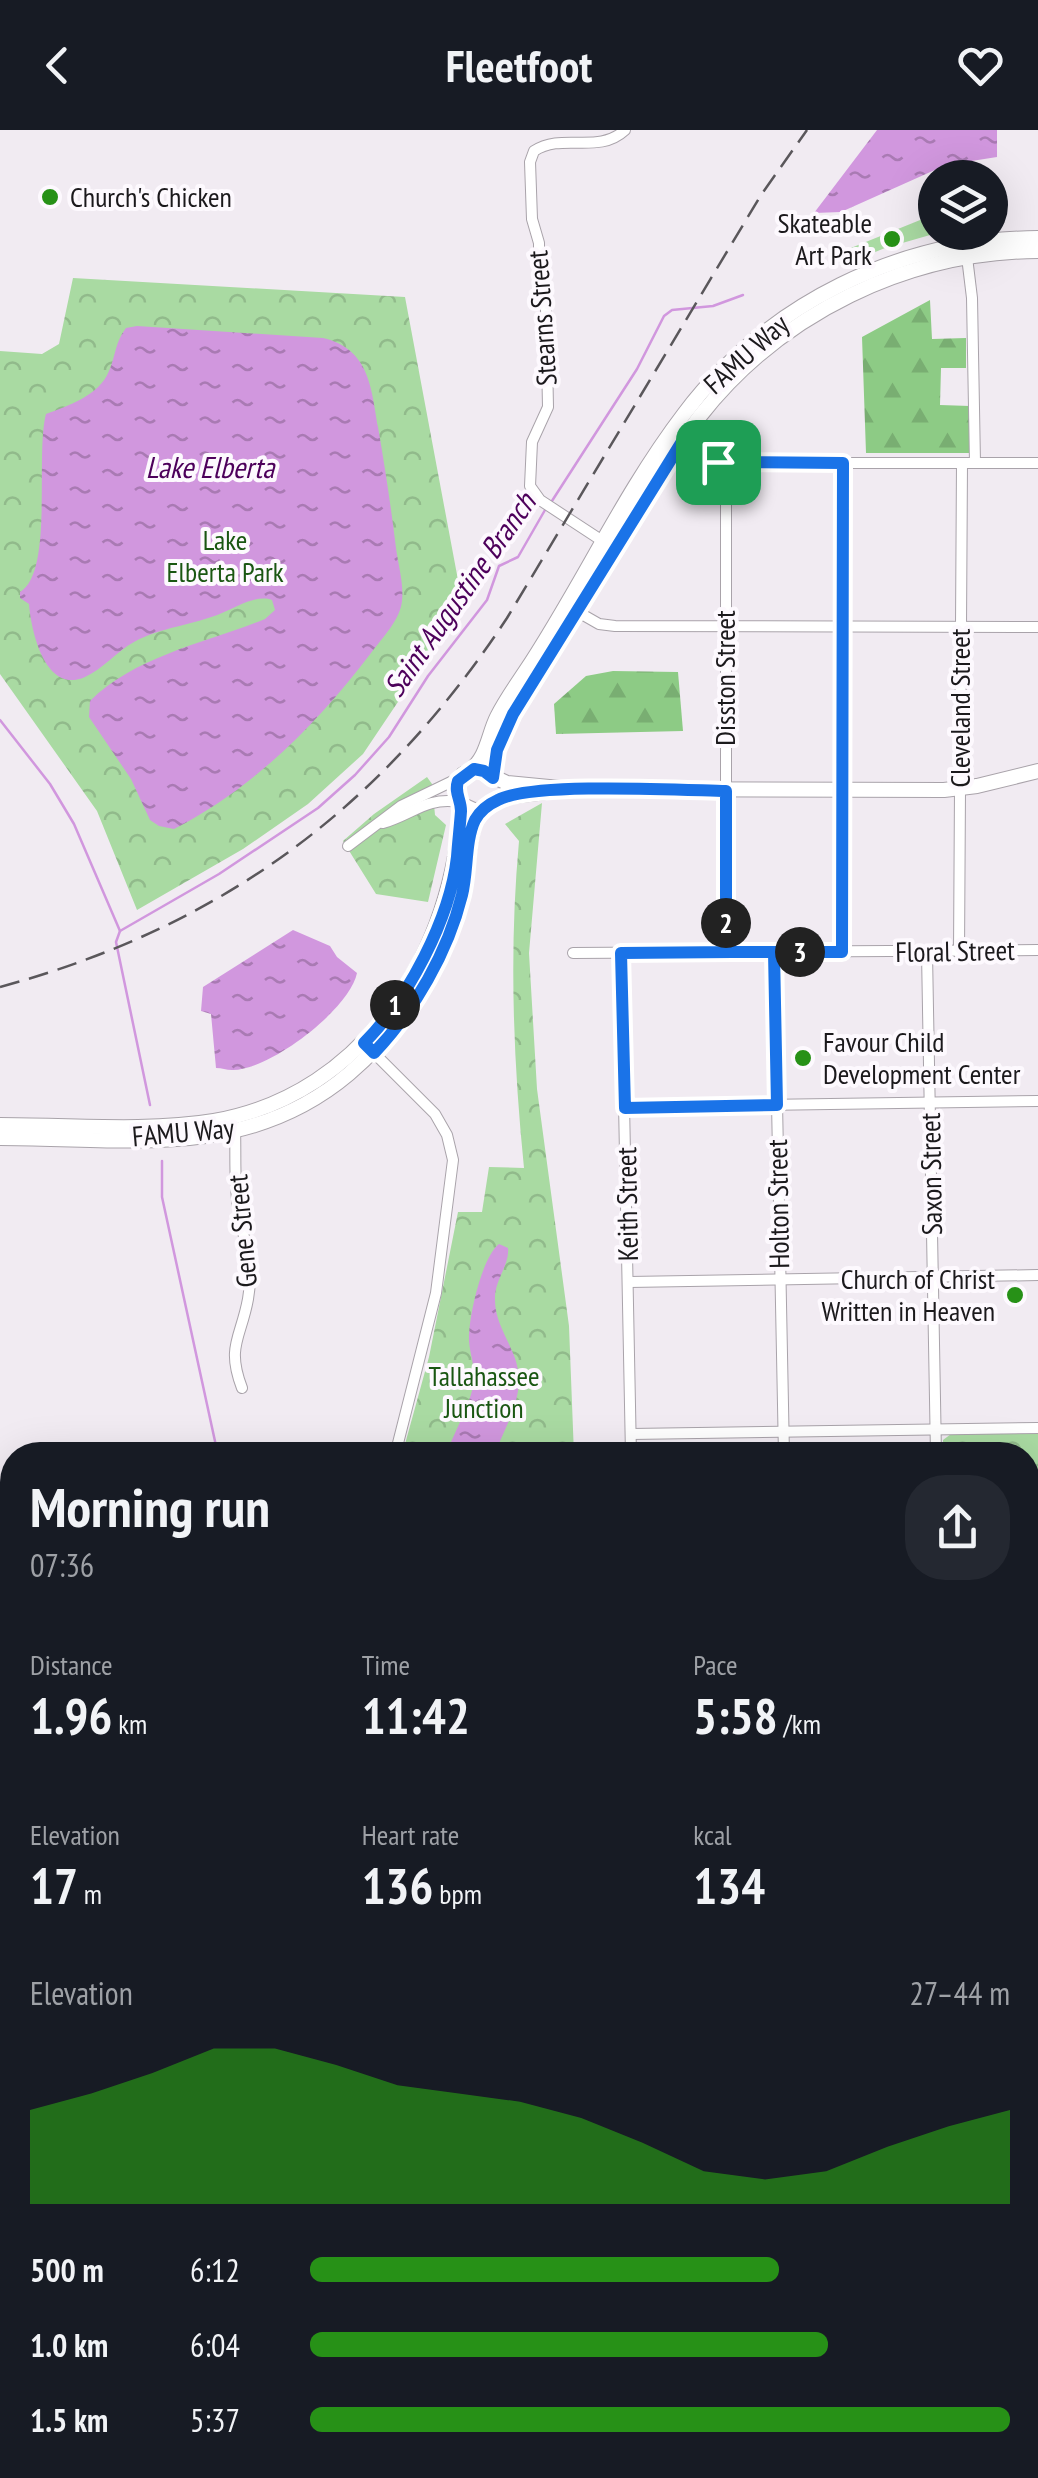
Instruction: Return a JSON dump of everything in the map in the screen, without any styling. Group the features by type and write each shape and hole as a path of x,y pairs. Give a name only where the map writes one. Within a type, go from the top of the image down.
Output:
{"street":[{"name":"Stearns Street","path":"604,542 540,500 530,486 530,450 548,407 546,318 539,243 532,219 530,162 534,151 550,143 600,144 613,140 624,130"},
{"name":"FAMU Way","path":"0,1126 172,1125 234,1116 269,1106 305,1088 369,1048 400,998 442,913 456,864 460,803 456,790 464,774 479,762 504,704 693,403 734,358 785,317 844,282 914,255 987,241 1038,238"},
{"name":"FAMU Way","path":"0,1138 186,1138 235,1130 306,1103 340,1082 416,1000 452,927 464,890 472,831 497,792 497,750 506,726 683,440 740,372 807,319 882,281 968,257 1038,250"},
{"path":"968,257 975,463"},
{"path":"683,440 726,463 1038,463"},
{"name":"Disston Street","path":"726,463 726,952"},
{"path":"842,952 843,463"},
{"name":"Cleveland Street","path":"959,952 962,463"},
{"path":"578,612 610,626 1038,627"},
{"path":"348,846 416,798 464,774 481,770 513,784 570,789 726,791 960,788 1038,771"},
{"path":"382,823 429,802 460,803 469,809 510,796 570,789"},
{"name":"Floral Street","path":"573,952 1038,950"},
{"name":"Holton Street","path":"774,952 783,1442"},
{"name":"Keith Street","path":"621,953 631,1442"},
{"name":"Saxon Street","path":"927,953 936,1442"},
{"path":"369,1048 442,1124 452,1156 452,1188 432,1316 398,1442"},
{"path":"625,1108 1038,1101"},
{"name":"Gene Street","path":"235,1130 238,1205 250,1279 233,1355 242,1388"},
{"path":"628,1282 1038,1275"},
{"path":"631,1434 1038,1428"}],"green space":[{"name":"Skateable Art Park","path":"918,221 918,238 841,266 836,254"},
{"name":"Lake Elberta","path":"73,278 405,297 458,580 455,617 363,754 308,804 243,849 137,910 97,811 0,674 0,351 42,354 59,344"},
{"path":"930,300 932,339 966,338 966,368 941,368 940,405 970,406 969,453 866,453 862,337"},
{"path":"613,671 678,672 683,731 556,734 554,704 586,676"},
{"path":"427,777 432,784 435,815 446,825 428,902 376,894 343,841"},
{"name":"Tallahassee Junction","path":"542,803 529,953 537,1089 569,1326 573,1442 406,1442 429,1357 458,1212 482,1212 489,1167 524,1168 514,1004 519,841 505,824"},
{"path":"951,1434 1038,1434 1038,1442 943,1440"}],"water":[{"path":"877,130 997,130 997,157 918,160 918,178 841,212 814,213"},
{"name":"Lake Elberta","path":"137,326 323,338 350,351 365,371 373,397 402,588 401,608 390,628 306,729 258,774 174,829 150,820 131,779 89,717 90,701 128,672 150,661 265,619 275,610 272,600 254,600 144,637 92,674 71,680 50,669 37,643 29,604 20,598 37,562 46,414 82,399 98,387 109,371 122,333"},
{"path":"293,930 330,946 357,973 351,988 324,1020 286,1049 248,1068 216,1068 211,1014 201,1011 203,987"},
{"path":"499,1244 508,1248 495,1293 495,1307 517,1365 518,1391 499,1442 452,1442 474,1381 469,1331 477,1289"}],"waterway":[{"name":"Saint Augustine Branch","path":"550,504 637,369 664,316 672,310 713,306 743,295"},
{"name":"Saint Augustine Branch","path":"150,1105 116,942 120,931 219,874 318,808 355,775 389,737 428,676 487,600 499,566 518,557 545,510"},
{"path":"0,720 50,784 74,824 120,931"},
{"name":"Saint Augustine Branch","path":"162,1161 162,1197 215,1442"}],"railway":[{"path":"0,987 80,962 155,931 224,894 289,852 349,803 406,748 458,686 507,618 761,195 807,130"}],"place":[{"name":"Church's Chicken","path":"50,197"},
{"name":"Skateable Art Park","path":"892,239"},
{"name":"Favour Child Development Center","path":"803,1058"},
{"name":"Church of Christ Written in Heaven","path":"1015,1295"}],"route":[{"path":"718,462 683,440 513,714 497,750 493,778 474,769 458,781 456,793 461,813 453,878 445,905 406,988 364,1043 374,1053 416,1000 452,927 464,890 472,831 482,810 510,796 570,789 726,791 726,952 738,952 748,952 764,952 774,952 777,1105 625,1108 621,953 732,952 738,952 748,952 764,952 774,952 842,952 843,463 718,462"}],"park label":[{"name":"Lake Elberta Park","path":"225,556"}]}
